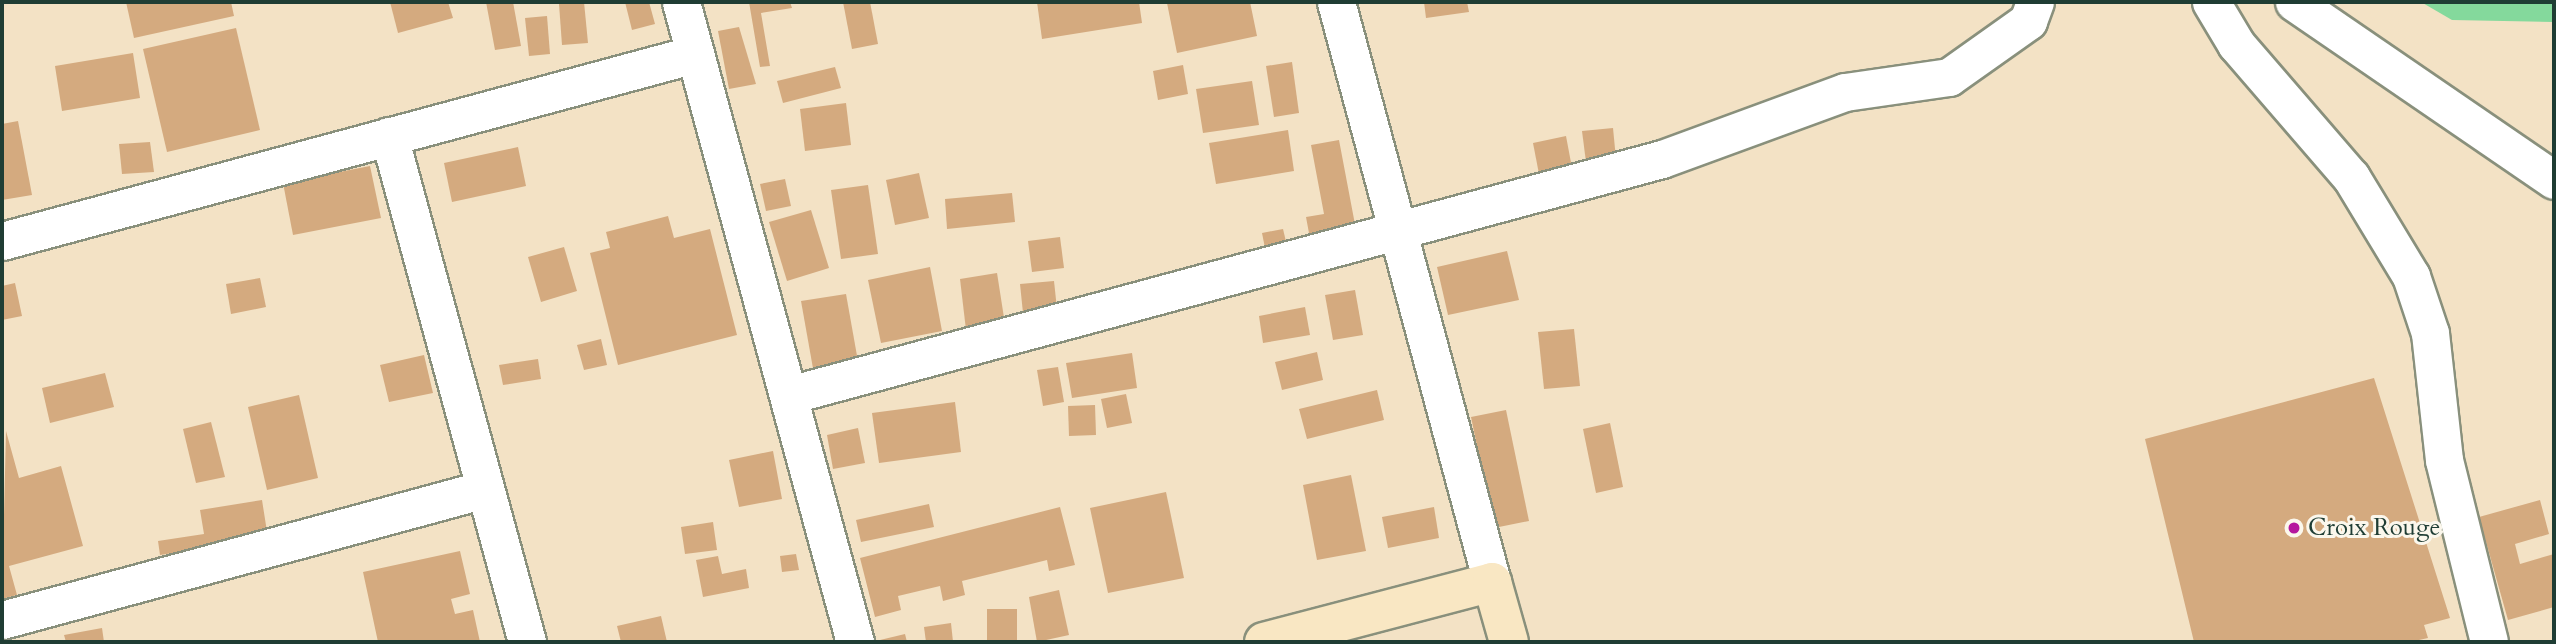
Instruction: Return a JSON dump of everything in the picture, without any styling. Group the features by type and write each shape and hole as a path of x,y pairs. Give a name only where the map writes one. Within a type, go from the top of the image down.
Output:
{"street":[{"path":"681,2 855,642"},
{"path":"1336,2 1509,642"},
{"path":"789,395 1662,159 1845,92 1949,77 2028,21 2035,2"},
{"path":"2211,2 2236,44 2351,177 2411,276 2430,332 2444,460 2489,642"},
{"path":"2294,2 2554,180"},
{"path":"2,241 695,54"},
{"path":"389,136 527,642"},
{"path":"2,620 485,489"},
{"path":"1264,642 1492,582"}],"green space":[{"path":"2421,2 2554,2 2554,22 2452,20"}],"building":[{"path":"126,2 231,2 234,16 134,38"},
{"path":"390,2 448,2 453,18 398,33"},
{"path":"486,2 513,2 521,46 495,50"},
{"path":"584,2 588,43 562,45 559,4"},
{"path":"625,2 649,2 655,24 632,30"},
{"path":"749,2 790,2 792,8 761,13 770,66 760,67"},
{"path":"843,2 870,2 878,44 852,49"},
{"path":"1037,2 1139,2 1142,23 1042,39"},
{"path":"1250,2 1257,36 1177,53 1167,3"},
{"path":"1424,2 1467,2 1469,12 1426,18"},
{"path":"547,16 550,54 529,56 525,18"},
{"path":"739,27 756,84 729,89 718,31"},
{"path":"236,28 260,130 167,152 143,49"},
{"path":"133,53 140,98 62,111 55,66"},
{"path":"1292,62 1299,113 1274,117 1266,66"},
{"path":"1183,65 1188,94 1158,100 1153,71"},
{"path":"835,67 841,88 783,103 777,81"},
{"path":"1252,81 1259,125 1203,133 1196,89"},
{"path":"846,103 851,145 805,151 800,109"},
{"path":"18,121 32,195 2,200 2,124"},
{"path":"1613,128 1616,159 1586,162 1582,131"},
{"path":"1288,130 1294,171 1216,184 1209,143"},
{"path":"1566,136 1572,168 1539,174 1533,143"},
{"path":"1339,140 1357,235 1311,244 1306,217 1324,214 1311,145"},
{"path":"150,142 154,172 122,174 119,144"},
{"path":"518,147 526,186 452,202 444,163"},
{"path":"370,166 381,218 293,235 283,183"},
{"path":"919,173 929,218 895,225 886,180"},
{"path":"785,179 791,206 766,211 760,184"},
{"path":"868,185 878,254 841,259 831,190"},
{"path":"1012,193 1015,222 947,229 945,199"},
{"path":"811,210 829,268 787,281 769,222"},
{"path":"668,216 674,238 710,229 737,335 618,365 590,253 610,248 606,232"},
{"path":"1283,229 1288,250 1266,253 1262,233"},
{"path":"1060,237 1064,268 1032,272 1028,241"},
{"path":"564,247 577,291 541,302 528,257"},
{"path":"1507,251 1519,300 1448,315 1437,267"},
{"path":"930,267 942,331 881,343 868,280"},
{"path":"997,273 1005,324 966,330 960,279"},
{"path":"260,278 266,307 231,314 226,284"},
{"path":"1054,281 1057,309 1023,313 1020,284"},
{"path":"15,283 22,316 2,320 2,286"},
{"path":"1355,290 1363,335 1333,340 1325,295"},
{"path":"846,294 859,367 814,374 801,301"},
{"path":"1305,307 1310,335 1263,343 1259,316"},
{"path":"1574,329 1580,386 1544,389 1538,332"},
{"path":"601,339 607,365 584,370 577,345"},
{"path":"1317,352 1323,380 1282,390 1275,362"},
{"path":"1132,353 1137,388 1072,398 1066,363"},
{"path":"424,355 433,393 389,402 380,365"},
{"path":"538,359 541,379 503,385 499,365"},
{"path":"1058,367 1064,402 1043,406 1037,370"},
{"path":"105,373 114,407 50,423 42,388"},
{"name":"Croix Rouge","path":"2374,378 2450,618 2424,625 2428,638 2410,642 2194,642 2145,439"},
{"path":"1377,390 1384,420 1307,439 1299,409"},
{"path":"1126,394 1132,423 1107,428 1101,399"},
{"path":"299,395 318,478 267,490 248,407"},
{"path":"955,402 961,452 879,463 872,413"},
{"path":"1095,405 1096,435 1069,436 1068,406"},
{"path":"1506,410 1529,521 1494,528 1471,417"},
{"path":"211,422 225,477 196,483 183,429"},
{"path":"1610,423 1623,487 1596,493 1583,429"},
{"path":"858,428 865,463 833,469 827,435"},
{"path":"6,431 19,478 61,466 83,546 9,566 17,595 2,599"},
{"path":"773,451 782,499 739,507 729,460"},
{"path":"1351,475 1366,551 1317,560 1303,485"},
{"path":"1166,492 1184,578 1108,593 1090,508"},
{"path":"262,500 268,538 160,555 158,541 204,534 200,510"},
{"path":"2540,500 2549,534 2515,544 2520,564 2554,554 2554,607 2508,620 2479,517"},
{"path":"929,504 934,527 861,542 856,520"},
{"path":"1060,507 1075,565 1049,571 1047,560 962,581 965,595 943,601 940,586 898,596 901,610 875,617 860,558"},
{"path":"1434,507 1439,538 1388,548 1382,517"},
{"path":"713,522 717,550 685,554 681,527"},
{"path":"460,551 470,594 451,599 455,614 473,610 480,642 378,642 363,572"},
{"path":"796,554 799,570 782,572 780,556"},
{"path":"718,556 722,574 746,569 749,588 703,597 696,560"},
{"path":"1059,590 1069,635 1037,642 1029,597"},
{"path":"987,609 1017,609 1017,642 987,642"},
{"path":"661,616 667,642 621,642 617,626"},
{"path":"951,623 953,642 926,642 924,627"},
{"path":"102,628 104,642 66,642 64,635"},
{"path":"905,634 907,642 880,642 880,640"}],"place":[{"name":"Croix Rouge","path":"2294,528"}]}
